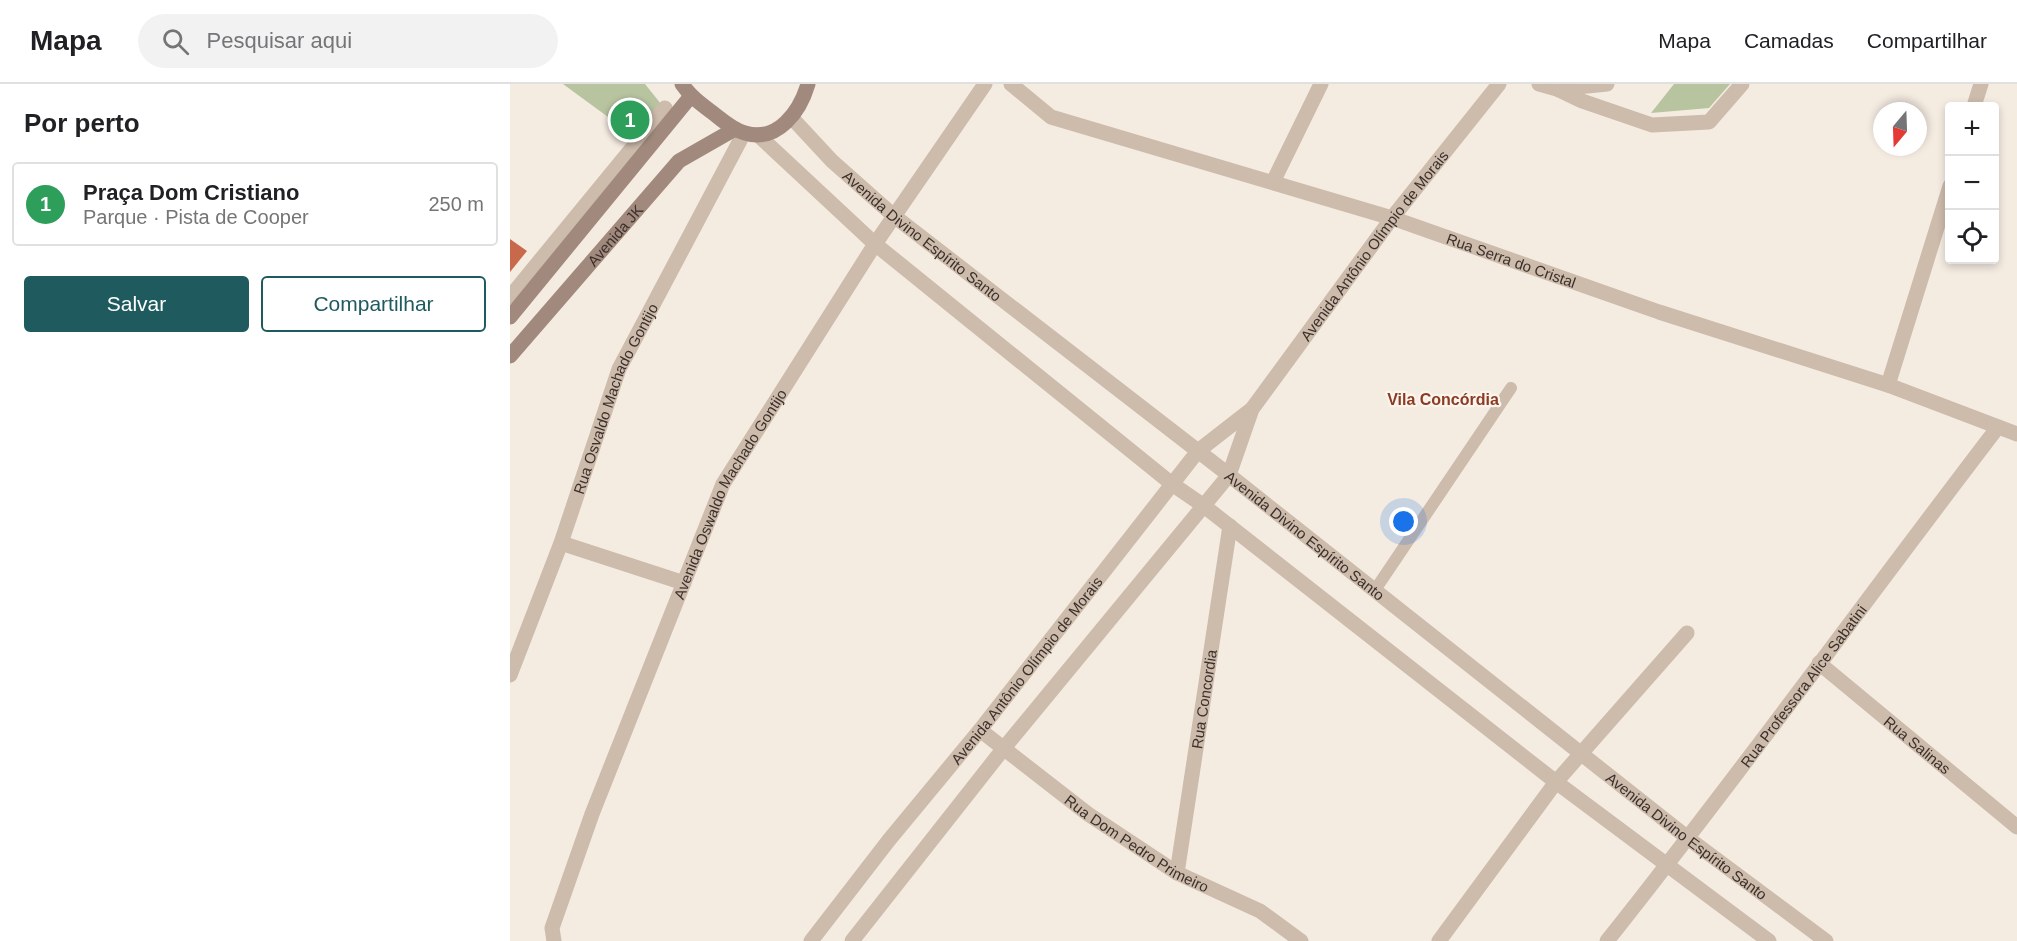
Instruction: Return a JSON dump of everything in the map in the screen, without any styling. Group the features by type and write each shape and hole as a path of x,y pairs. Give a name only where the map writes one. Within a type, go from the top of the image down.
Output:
{"main road":[{"path":"792,118 804,99 808,84"},
{"path":"686,90 746,132"},
{"name":"Avenida JK","path":"510,317 686,90"},
{"name":"Avenida JK","path":"510,356 679,161 746,132 776,129 792,118"}],"street":[{"name":"Avenida Oswaldo Machado Gontijo","path":"554,941 552,928 588,823 723,484 874,244 985,84"},
{"name":"Rua Serra do Cristal","path":"1011,84 1051,117 1392,218 1659,312 1888,385 2017,434"},
{"path":"1273,182 1321,84"},
{"name":"Avenida Antônio Olímpio de Morais","path":"811,941 889,840 980,730 1198,451 1252,409 1392,218 1499,84"},
{"path":"1539,84 1652,125 1709,122 1743,84"},
{"path":"1557,89 1607,84"},
{"path":"1975,102 1981,84"},
{"path":"510,297 665,108"},
{"name":"Avenida Divino Espírito Santo","path":"792,118 832,161 894,216 1229,475 1689,839 1826,941"},
{"path":"746,132 874,244 1172,484 1230,526 1556,782 1769,941"},
{"name":"Rua Osvaldo Machado Gontijo","path":"510,675 561,543 619,369 746,132"},
{"path":"1888,385 1945,202"},
{"name":"Avenida Antônio Olímpio de Morais","path":"852,941 1004,748 1229,475 1252,409"},
{"name":"Rua Professora Alice Sabatini","path":"1607,941 1689,839 1998,427"},
{"name":"Rua Concordia","path":"1177,873 1230,526"},
{"path":"561,543 684,583"},
{"path":"1439,941 1556,782 1688,633"},
{"name":"Rua Salinas","path":"1819,663 2017,827"},
{"name":"Rua Dom Pedro Primeiro","path":"980,730 1088,814 1177,873 1260,911 1297,940"}],"lane":[{"path":"1375,590 1511,388"}],"green space":[{"path":"563,84 645,84 661,104 634,136"},
{"path":"1674,84 1730,84 1709,108 1651,113"}],"building":[{"path":"510,239 527,251 510,272"}],"place":[{"name":"Praça Dom Cristiano","path":"630,120"}],"district":[{"name":"Vila Concórdia","path":"1443,399"}]}
